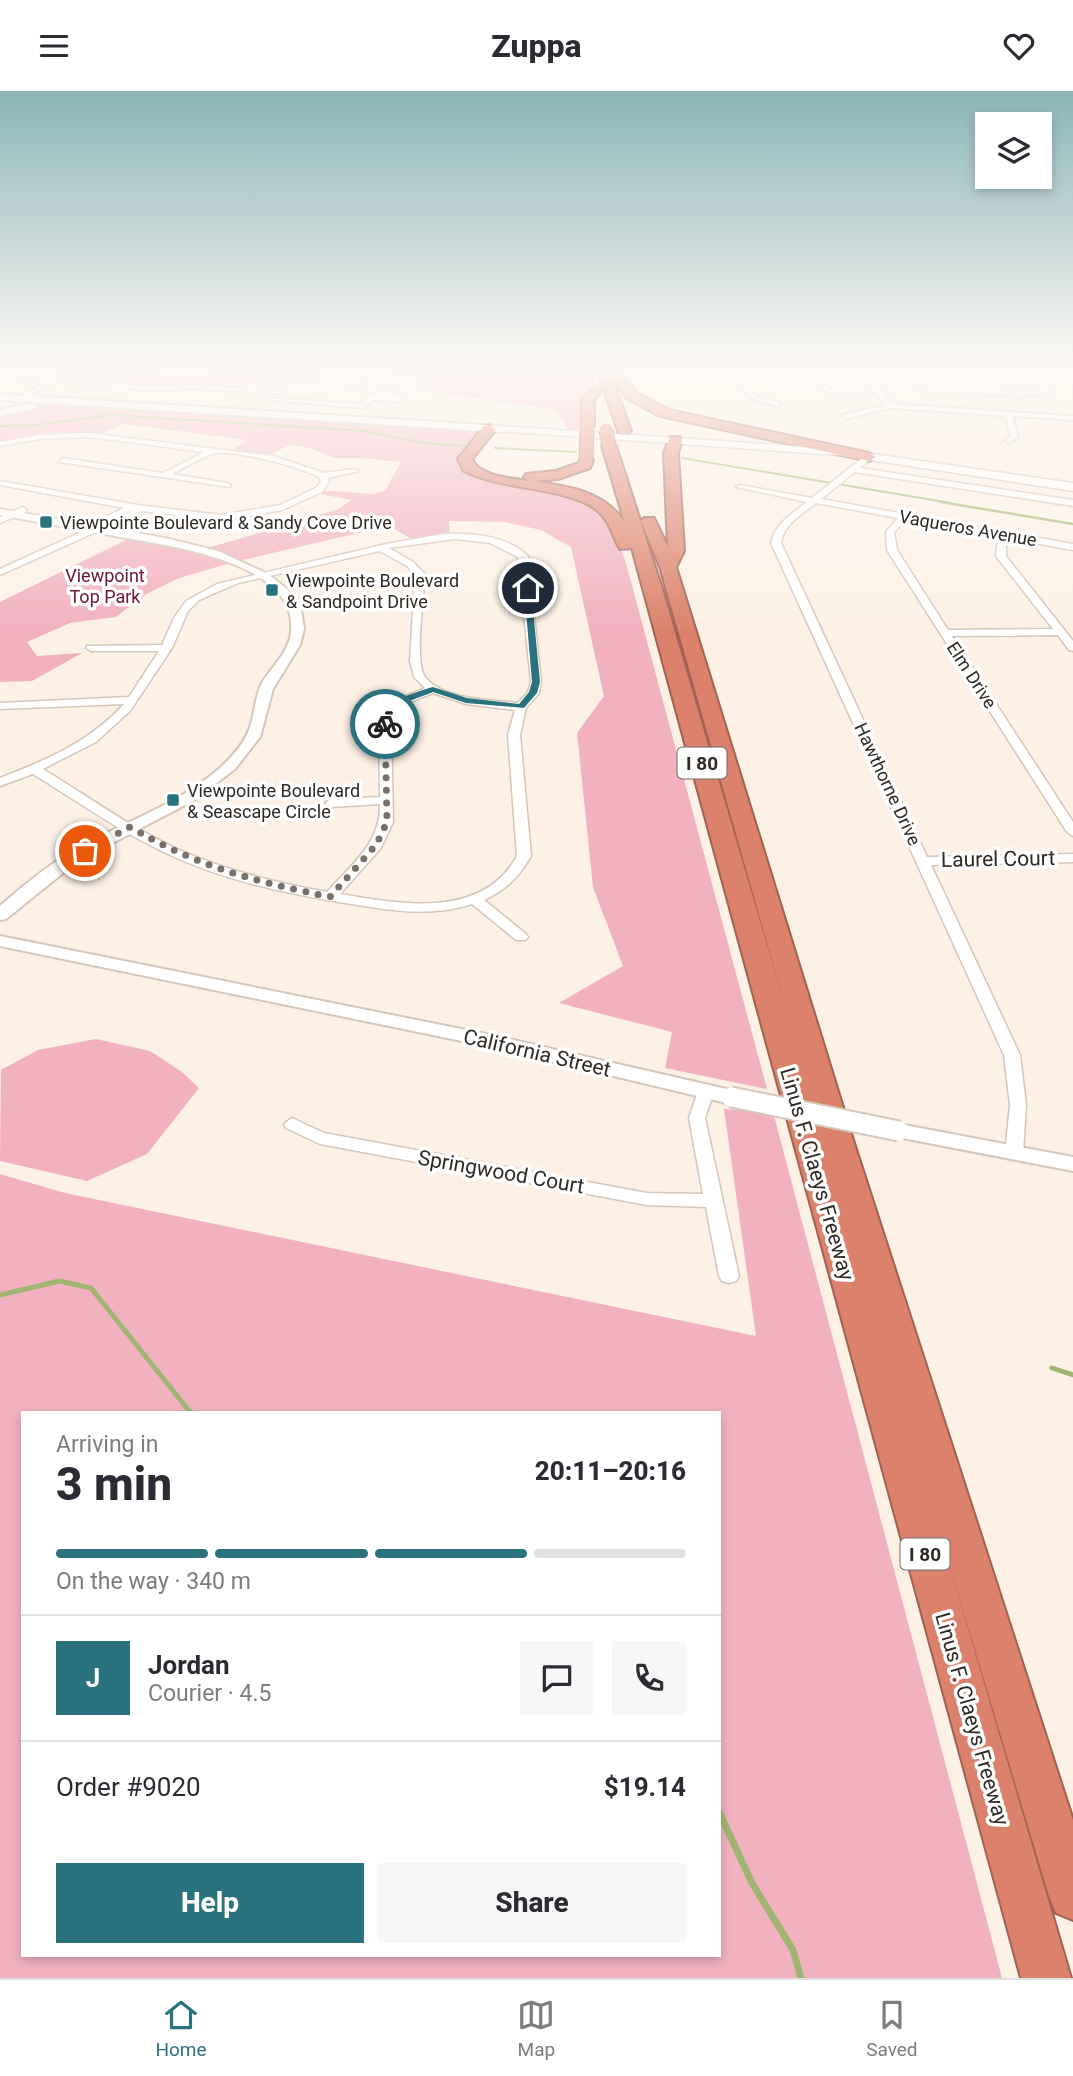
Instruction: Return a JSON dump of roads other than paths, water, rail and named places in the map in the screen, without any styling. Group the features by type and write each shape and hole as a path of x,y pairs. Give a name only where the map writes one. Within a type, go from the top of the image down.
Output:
{"highway":[{"path":"469,456 466,459 469,468 499,480 566,492 601,506 617,522 635,571 654,592"},
{"path":"477,456 475,463 494,474 548,477 585,465 586,456"},
{"name":"Linus F. Claeys Freeway","path":"623,456 654,592 1046,1978"},
{"path":"668,567 676,551 671,456"},
{"path":"865,456 869,457"},
{"name":"Linus F. Claeys Freeway","path":"640,494 668,567 836,1132 1073,1896"}],"main road":[{"path":"856,456 869,457"},
{"path":"861,456 1073,487"}],"street":[{"path":"166,474 202,456"},
{"path":"252,456 289,462 323,476 355,471"},
{"name":"Hawthorne Drive","path":"869,457 784,524 778,532 776,543 1012,1055 1018,1105 1014,1153"},
{"path":"62,460 227,485"},
{"path":"853,470 1073,503"},
{"path":"0,483 199,517 243,516 299,501 319,490 324,482 323,476"},
{"name":"Vaqueros Avenue","path":"740,487 1073,547"},
{"path":"0,506 18,512 160,540 230,559 263,576 292,601 298,615 298,631 292,647 267,688 256,730 237,758 219,776 179,802 57,868 0,915"},
{"path":"110,527 138,512 138,508"},
{"path":"0,572 126,510 138,508"},
{"path":"0,512 18,512"},
{"path":"0,520 18,512"},
{"name":"Elm Drive","path":"905,516 891,532 892,550 1073,832"},
{"path":"95,527 110,527 155,536 160,540"},
{"path":"1011,535 1002,545 1001,556 1073,648"},
{"path":"0,782 90,743 109,728 167,648 187,605 218,587 433,538 496,542 512,547 523,556 536,682 533,693 521,706 514,735 524,856 520,867 510,877 474,899 443,906 409,909 330,897 219,871 170,850 34,769"},
{"path":"383,549 410,564 420,574 415,661 419,677 433,689 466,701 521,706"},
{"path":"945,633 1060,632"},
{"path":"91,648 167,648"},
{"path":"330,897 383,834 387,822 385,719 395,705 433,689"},
{"path":"0,706 131,700"},
{"path":"331,803 388,800"},
{"name":"Laurel Court","path":"923,860 1073,858"},
{"path":"474,899 521,937"},
{"name":"California Street","path":"0,941 491,1041 731,1097 1073,1164"},
{"path":"706,1091 697,1118 729,1276"},
{"name":"Springwood Court","path":"292,1124 320,1139 633,1196 679,1202 715,1201"}],"waterway":[{"path":"682,458 951,503"},
{"path":"941,502 1073,524"},
{"path":"0,1295 59,1281 91,1288 189,1411"},
{"path":"1052,1368 1073,1375"},
{"path":"721,1816 752,1883 793,1950 801,1978"}],"place":[{"name":"Viewpointe Boulevard & Sandy Cove Drive","path":"46,522"},
{"name":"Viewpointe Boulevard & Sandpoint Drive","path":"272,590"},
{"name":"Viewpointe Boulevard & Seascape Circle","path":"173,800"}],"park label":[{"name":"Viewpoint Top Park","path":"105,586"}]}
